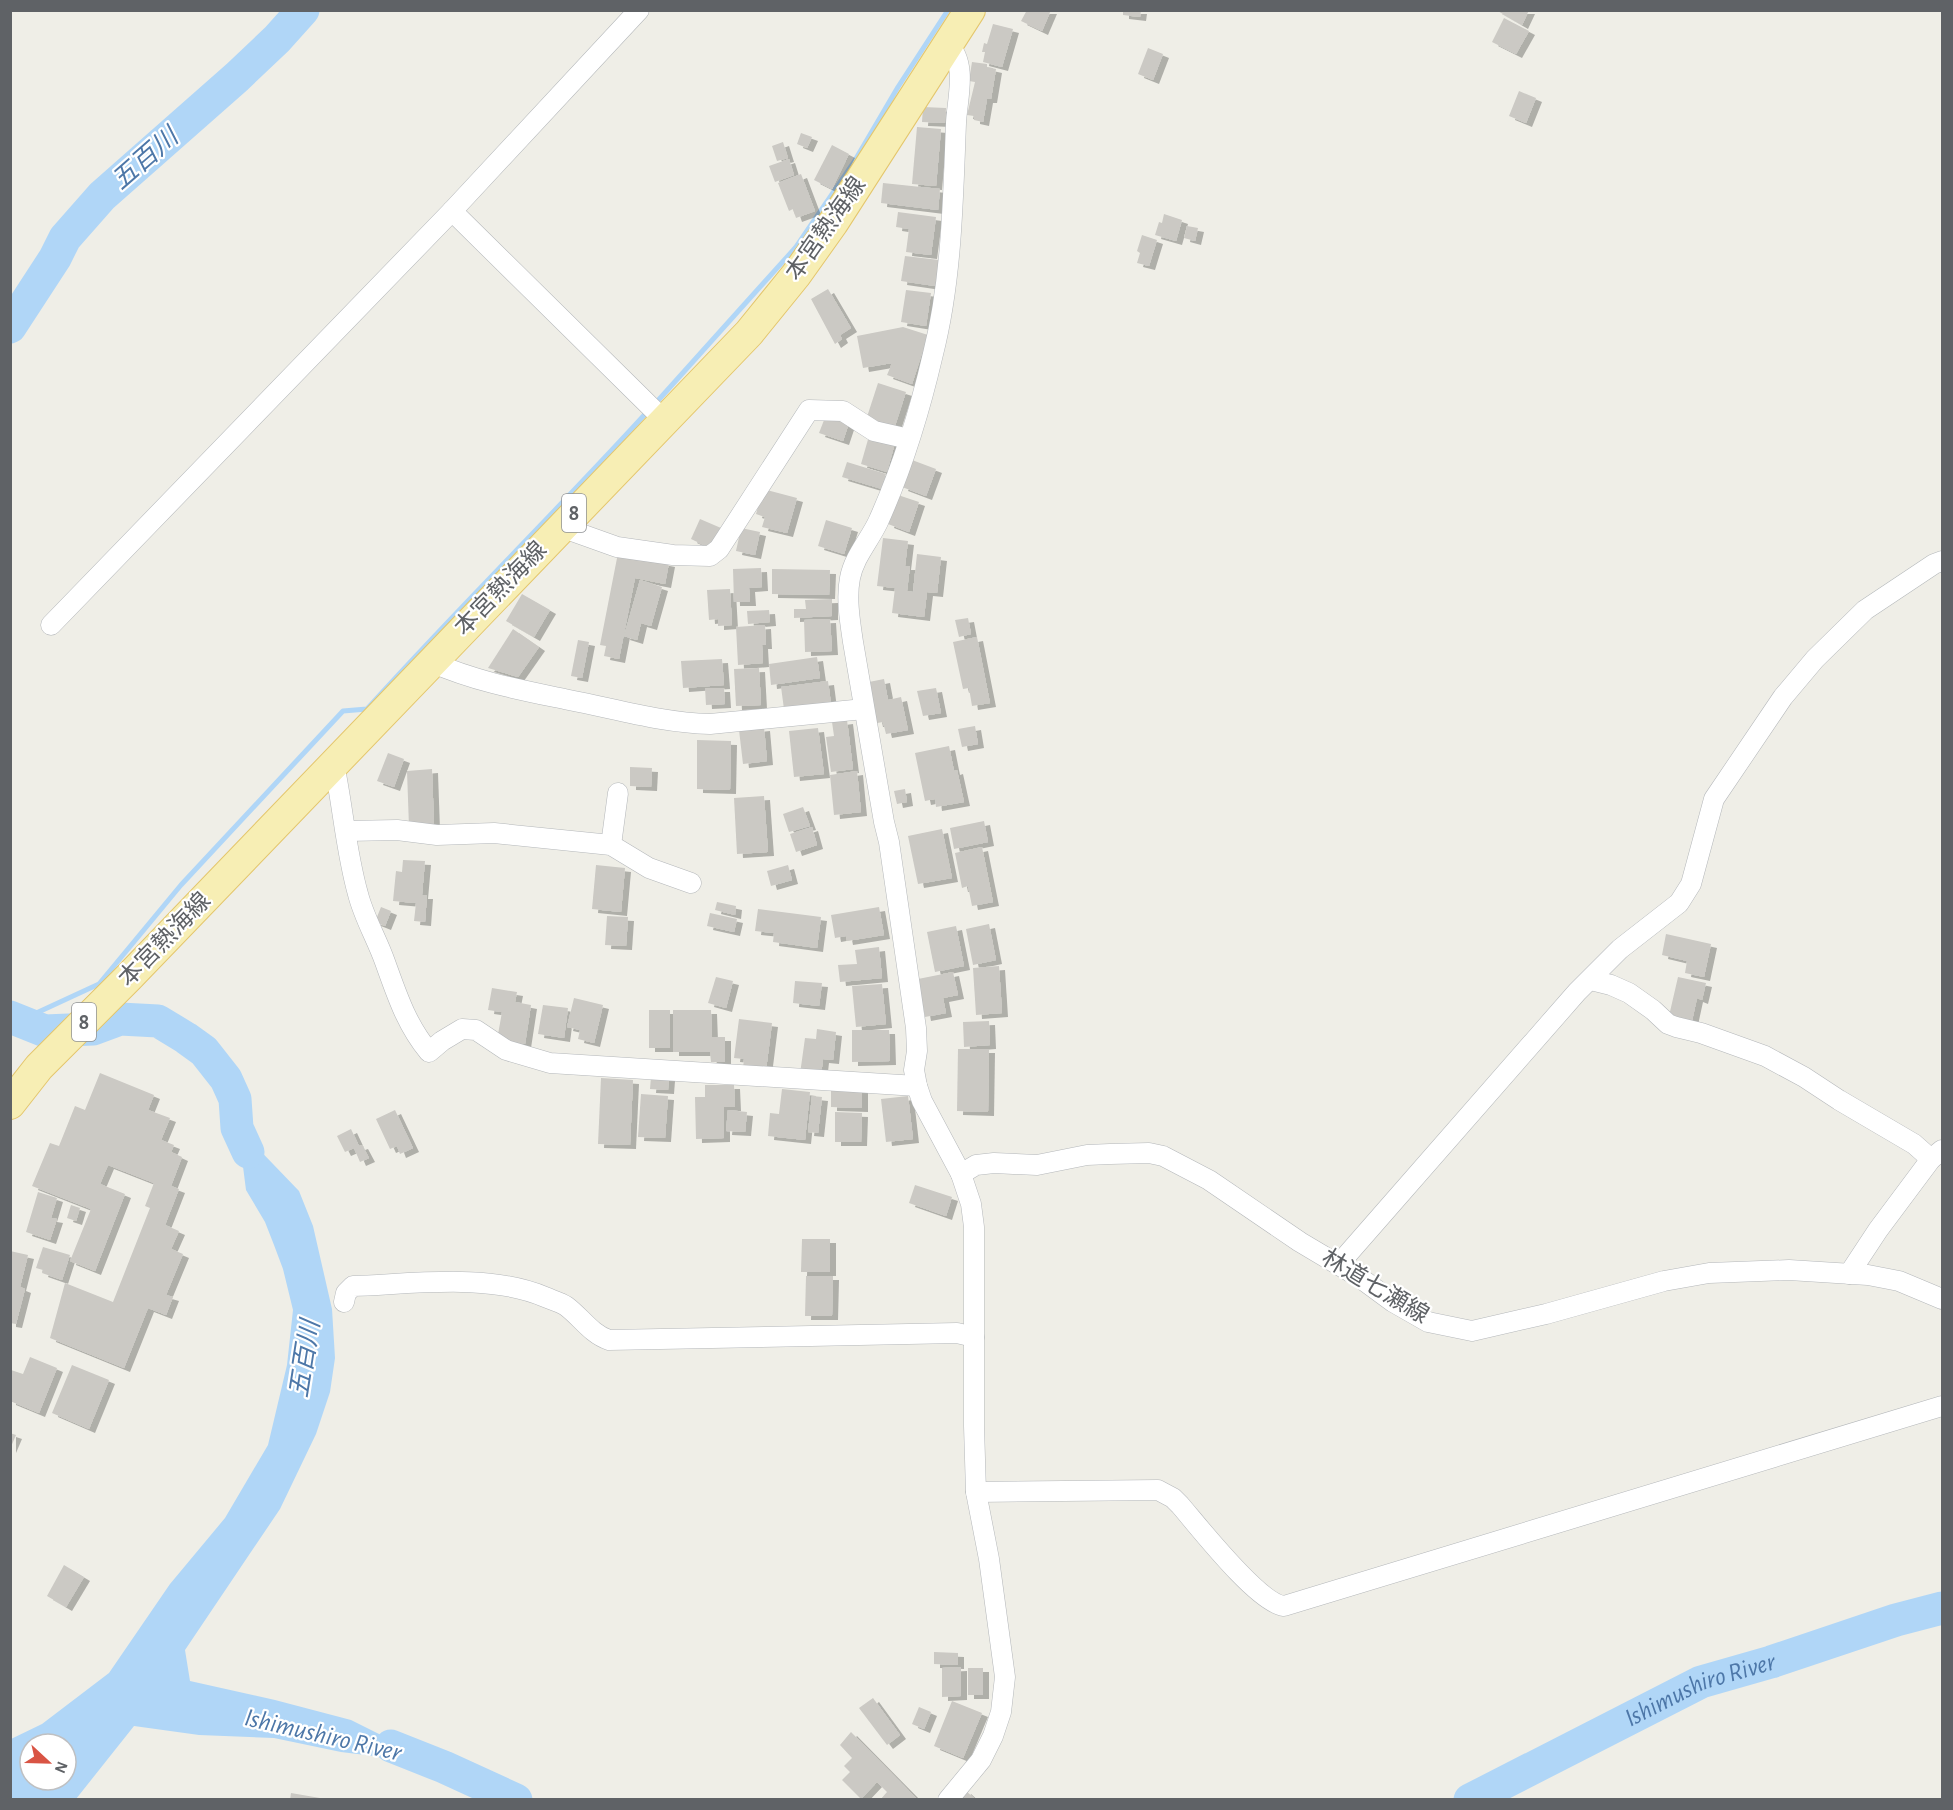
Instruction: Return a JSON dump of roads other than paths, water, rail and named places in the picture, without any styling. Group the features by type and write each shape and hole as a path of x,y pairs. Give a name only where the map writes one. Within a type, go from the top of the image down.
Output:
{"main road":[{"name":"本宮熱海線","path":"10,1104 39,1067 129,977 748,333 796,275 833,223 970,10"}],"street":[{"path":"51,625 452,211 639,10"},
{"path":"948,45 957,60 960,80 946,279 934,352 909,439 877,522 853,565 849,581 850,617 864,709 896,884 916,1028 917,1052 914,1070 922,1101 961,1174 971,1204 974,1227 976,1492 1005,1662 1005,1693 997,1725 981,1760 948,1800"},
{"path":"452,211 664,420"},
{"path":"561,527 617,547 673,555 710,555 719,549 810,410 843,411 874,431 909,439"},
{"path":"1338,1264 1577,992 1620,949 1669,912 1684,896 1691,884 1714,799 1763,725 1795,682 1865,610 1942,561"},
{"path":"431,662 461,675 530,693 685,724 710,724 864,709"},
{"path":"334,764 352,869 367,922 385,960 398,1001 418,1039 429,1052 462,1029 476,1030 519,1055 550,1063 918,1086"},
{"path":"611,845 618,793"},
{"path":"347,831 397,830 437,835 494,833 611,845 649,868 691,883"},
{"path":"1591,980 1629,993 1676,1027 1701,1033 1765,1056 1914,1144 1937,1154 1878,1230 1849,1274"},
{"name":"林道七瀬線","path":"961,1174 976,1165 994,1163 1036,1165 1087,1155 1149,1153 1173,1161 1209,1180 1273,1225 1428,1322 1472,1331 1546,1314 1664,1281 1708,1273 1789,1270 1849,1274 1899,1281 1942,1299"},
{"path":"344,1302 346,1293 353,1286 481,1282 529,1292 565,1306 598,1336 609,1340 957,1333 974,1337"},
{"path":"976,1492 1158,1490 1173,1498 1180,1505 1257,1590 1274,1603 1284,1606 1942,1406"}],"water":[{"path":"236,1107 248,1138 299,1191 313,1226 332,1309 335,1358 330,1392 316,1434 280,1509 185,1650 190,1681 351,1720 439,1764 341,1752 274,1738 199,1735 134,1726 76,1799 11,1799 11,1739 18,1736 18,1792 78,1792 78,1732 25,1732 42,1724 109,1673 170,1584 225,1518 268,1445 287,1365 293,1310 283,1269 265,1222 246,1190 241,1151 233,1135"}],"waterway":[{"name":"五百川","path":"10,327 55,258 65,238 102,196 237,77 277,39 303,10"},
{"path":"654,405 796,247 854,162 898,87 948,10"},
{"path":"19,1021 99,984 181,885 343,711 367,709 648,411"},
{"name":"五百川","path":"10,1017 45,1031 93,1029 120,1019 158,1021 204,1051 226,1079 235,1099 237,1128 248,1152"},
{"name":"Ishimushiro River","path":"1470,1800 1701,1682 1771,1662 1896,1620 1942,1608"},
{"name":"Ishimushiro River","path":"391,1746 516,1800"}]}
